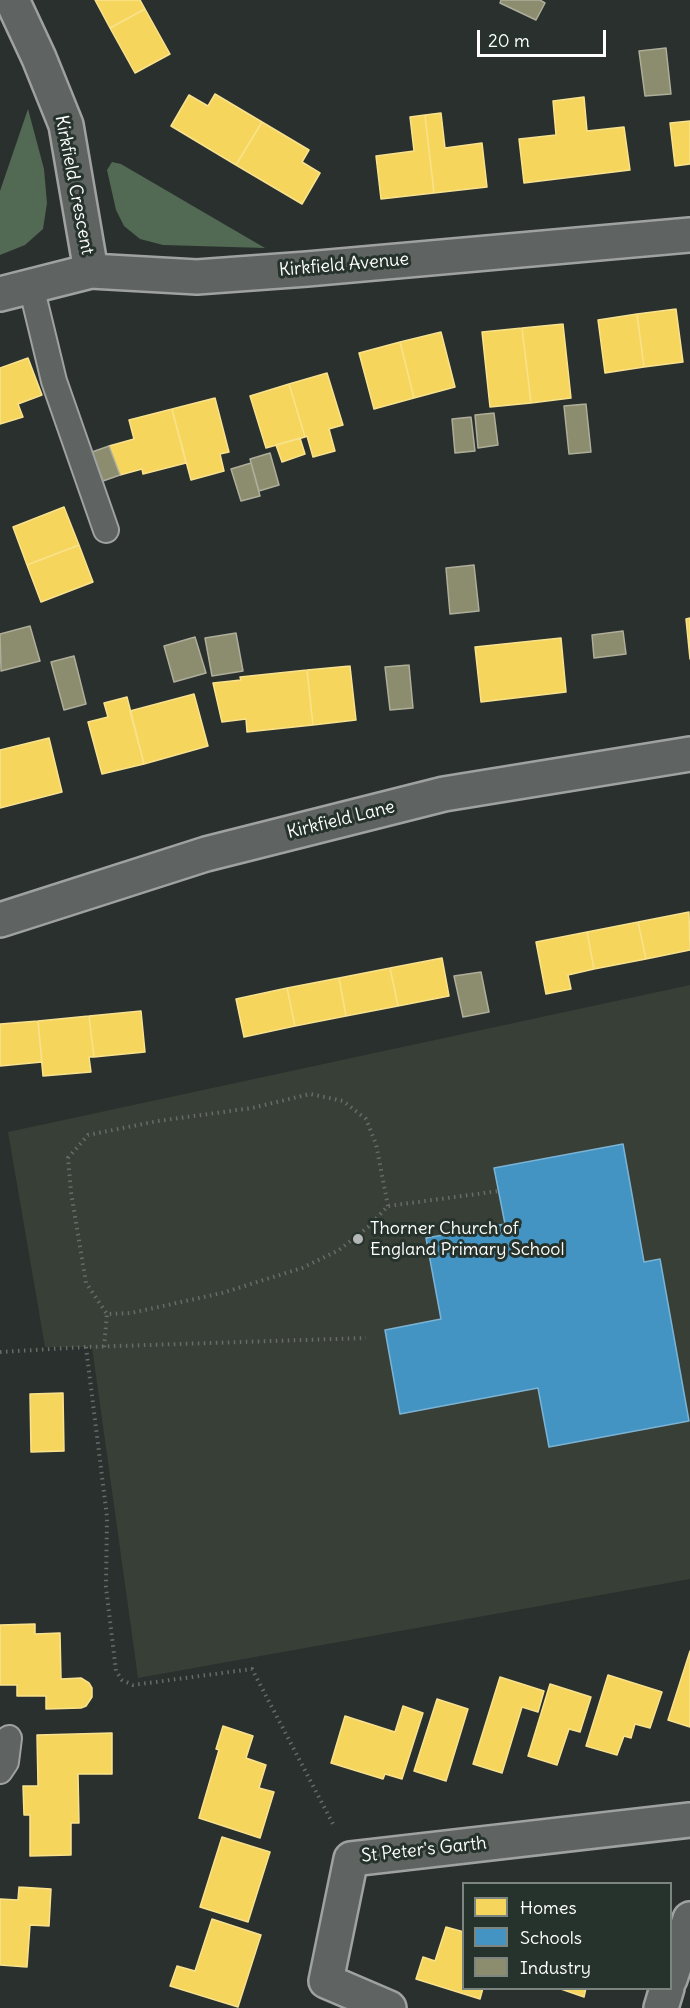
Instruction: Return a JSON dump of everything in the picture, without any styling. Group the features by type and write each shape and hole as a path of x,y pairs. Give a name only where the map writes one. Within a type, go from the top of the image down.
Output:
{"street":[{"name":"Kirkfield Crescent","path":"12,0 66,125 91,271"},
{"name":"Kirkfield Avenue","path":"0,294 91,271 208,276 690,235"},
{"name":"Kirkfield Lane","path":"0,920 206,854 444,794 690,754"},
{"name":"St Peter's Garth","path":"389,2008 326,1981 351,1858 690,1820"},
{"path":"672,1973 690,1919"},
{"path":"661,2008 667,1990"}],"lane":[{"path":"31,286 54,381 106,530"},
{"path":"0,1771 6,1762 9,1738"}],"path":[{"path":"104,1347 107,1314 86,1283 71,1192 68,1158 88,1135 158,1121 252,1107 310,1094 343,1101 366,1119 376,1144 388,1206"},
{"path":"107,1314 131,1313 222,1293 302,1268 339,1250 368,1227 388,1206 499,1191"},
{"path":"0,1352 366,1338"},
{"path":"86,1347 107,1517 106,1587 116,1671 122,1680 133,1685 252,1669 351,1858"}],"shaded area":[{"name":"Thorner Church of England Primary School","path":"690,985 690,1579 138,1678 92,1347 45,1347 8,1132"}],"green space":[{"path":"28,109 44,169 47,203 43,229 25,245 0,255 0,191"},
{"path":"112,162 121,164 265,248 163,245 140,239 124,226 116,210 107,170"}],"building: Homes":[{"path":"95,0 140,0 145,9 110,28"},
{"path":"145,9 170,54 135,73 110,28"},
{"path":"215,94 262,122 236,165 171,126 189,95 208,106"},
{"path":"584,97 587,131 624,127 630,170 524,183 519,139 556,135 553,101"},
{"path":"441,113 445,148 482,143 487,187 434,193 425,115"},
{"path":"425,115 434,193 381,199 376,156 414,151 410,117"},
{"path":"690,121 690,164 675,166 670,123"},
{"path":"262,122 309,150 302,162 320,173 302,204 236,165"},
{"path":"676,309 683,362 644,367 637,314"},
{"path":"637,314 644,367 605,373 598,320"},
{"path":"563,324 571,398 531,403 522,328"},
{"path":"522,328 531,403 490,407 482,332"},
{"path":"441,332 455,387 414,398 400,342"},
{"path":"400,342 414,398 374,409 359,353"},
{"path":"28,358 42,395 18,404 23,417 0,424 0,368"},
{"path":"327,373 343,425 329,429 335,451 313,457 289,384"},
{"path":"289,384 305,437 266,448 250,396"},
{"path":"215,398 229,452 220,454 224,471 191,480 172,409"},
{"path":"172,409 186,463 143,474 142,469 120,475 109,446 134,439 129,420"},
{"path":"300,438 305,454 282,462 276,445"},
{"path":"64,507 79,545 27,565 13,527"},
{"path":"79,545 93,582 41,602 27,565"},
{"path":"690,618 690,659 686,619"},
{"path":"561,638 566,692 481,702 475,647"},
{"path":"350,666 356,720 313,725 307,670"},
{"path":"307,670 313,725 247,732 246,719 222,722 213,683 241,680 240,677"},
{"path":"194,694 208,746 144,764 130,711"},
{"path":"127,697 144,764 102,774 88,722 108,717 104,703"},
{"path":"49,738 62,792 0,808 0,750"},
{"path":"689,912 690,950 646,959 638,922"},
{"path":"638,922 646,959 594,969 587,932"},
{"path":"587,932 594,969 568,975 571,989 546,994 536,942"},
{"path":"442,958 449,996 398,1006 390,968"},
{"path":"390,968 398,1006 346,1016 339,978"},
{"path":"339,978 346,1016 295,1026 287,988"},
{"path":"287,988 295,1026 244,1037 236,999"},
{"path":"141,1011 145,1052 94,1057 89,1016"},
{"path":"89,1016 94,1057 89,1057 91,1072 43,1076 38,1021"},
{"path":"38,1021 42,1062 0,1066 0,1024"},
{"path":"63,1393 64,1451 31,1452 30,1394"},
{"path":"35,1624 35,1634 60,1633 61,1679 81,1678 89,1683 92,1688 92,1697 86,1706 46,1709 46,1696 17,1696 17,1685 0,1685 0,1625"},
{"path":"690,1651 690,1727 668,1720"},
{"path":"608,1675 662,1692 650,1728 635,1724 631,1738 624,1736 617,1755 586,1746"},
{"path":"500,1677 544,1691 538,1712 522,1707 502,1773 473,1764"},
{"path":"550,1684 591,1697 580,1732 569,1729 557,1765 528,1756"},
{"path":"437,1699 468,1709 446,1781 414,1771"},
{"path":"403,1706 423,1713 402,1779 385,1774 383,1779 331,1763 345,1716 395,1732"},
{"path":"223,1726 253,1736 246,1758 266,1765 259,1788 274,1792 260,1838 199,1818 219,1750 216,1749"},
{"path":"112,1733 112,1774 78,1774 79,1823 71,1823 71,1855 30,1856 30,1815 24,1815 23,1786 38,1786 37,1735"},
{"path":"222,1837 270,1852 248,1922 200,1907"},
{"path":"19,1887 51,1889 49,1926 30,1925 27,1967 0,1965 0,1899 18,1900"},
{"path":"212,1919 261,1935 238,2007 170,1986 177,1966 195,1971"},
{"path":"446,1927 462,1931 462,1990 482,1990 480,1999 416,1979 423,1957 435,1961"},
{"path":"564,1990 586,1990 584,1997"}],"building: Schools":[{"path":"623,1144 644,1262 660,1259 689,1421 549,1447 538,1388 400,1414 385,1330 441,1319 426,1238 505,1224 494,1168"}],"building: Industry":[{"path":"501,0 540,0 545,3 536,20 500,3"},
{"path":"666,48 671,94 645,96 639,51"},
{"path":"586,404 591,452 569,454 564,406"},
{"path":"494,413 498,445 478,448 475,415"},
{"path":"471,417 475,451 455,453 452,419"},
{"path":"109,446 120,475 103,481 92,452"},
{"path":"270,453 279,485 259,491 250,459"},
{"path":"251,463 260,496 241,501 231,469"},
{"path":"474,565 479,611 450,614 446,568"},
{"path":"30,626 40,661 1,671 0,634"},
{"path":"623,631 626,654 594,658 592,635"},
{"path":"236,633 243,671 212,676 205,638"},
{"path":"195,637 206,673 174,682 164,646"},
{"path":"74,656 86,704 64,710 51,662"},
{"path":"409,665 413,708 390,710 385,667"},
{"path":"481,972 489,1012 463,1017 454,976"}],"place":[{"name":"Thorner Church of England Primary School","path":"358,1239"}]}
